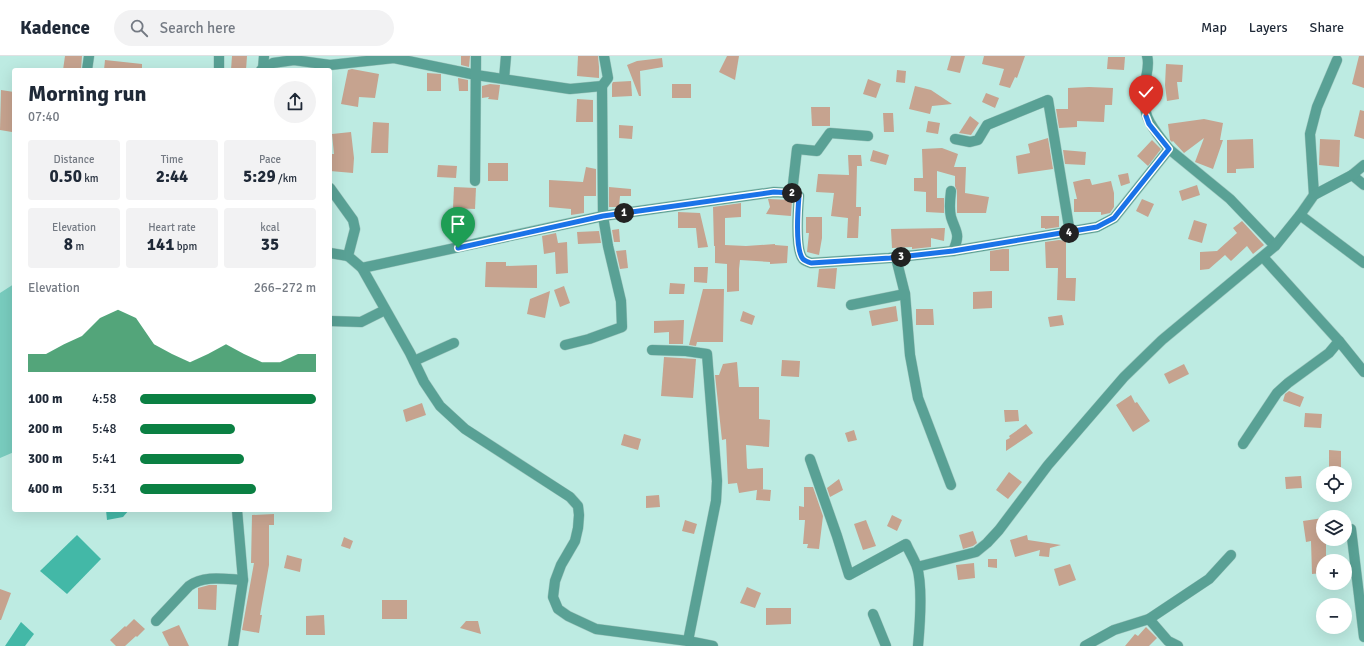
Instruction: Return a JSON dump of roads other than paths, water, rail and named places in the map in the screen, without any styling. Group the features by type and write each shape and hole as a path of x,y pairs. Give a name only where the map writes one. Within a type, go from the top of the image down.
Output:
{"street":[{"path":"87,68 89,56"},
{"path":"219,56 220,68"},
{"path":"262,68 264,56"},
{"path":"475,181 476,56"},
{"path":"504,79 506,56"},
{"path":"565,345 589,339 622,327 621,301 608,246 603,216 602,86 608,78 604,56"},
{"path":"1147,56 1148,62 1145,85 1146,116 1149,124 1169,149 1230,199 1275,246"},
{"path":"264,68 273,64 294,60 330,68 394,58 476,75 570,89 602,86"},
{"path":"1314,195 1310,134 1317,107 1337,60"},
{"path":"955,139 970,142 978,140 987,124 1048,100 1070,233"},
{"path":"792,193 797,148 817,151 830,133 868,136"},
{"path":"362,268 603,216 774,192 792,193 799,196 797,221 800,254 804,260 811,263 896,258 953,251 1070,233 1097,227 1114,218 1169,149"},
{"path":"917,567 976,552 987,543 999,530 1048,465 1124,377 1162,340 1275,246 1314,195 1352,175 1364,165"},
{"path":"1352,175 1364,186"},
{"path":"332,191 353,220 355,229 348,256"},
{"path":"951,191 950,216 956,228 958,240 953,251"},
{"path":"1300,215 1364,263"},
{"path":"332,253 348,256 362,268 414,361 424,382 440,406 465,429 570,497 578,506 579,515 576,541 561,565 555,581 553,597 558,609 568,616 596,628 713,646"},
{"path":"1263,257 1339,341 1364,372"},
{"path":"896,258 905,294 910,355 918,398 951,485"},
{"path":"852,305 905,294"},
{"path":"332,321 361,322 385,310"},
{"path":"1243,444 1277,393 1288,383 1329,353 1339,341"},
{"path":"414,361 454,343"},
{"path":"652,350 686,351 707,354 717,481 716,501 688,641"},
{"path":"810,459 849,575 906,544 917,567 919,582 920,616 918,646"},
{"path":"233,646 243,580 237,512"},
{"path":"1352,537 1364,637"},
{"path":"1085,646 1114,630 1149,619 1209,579 1231,555"},
{"path":"156,621 195,581 204,578 243,580"},
{"path":"873,614 886,646"},
{"path":"1149,619 1168,641 1178,646"}]}
